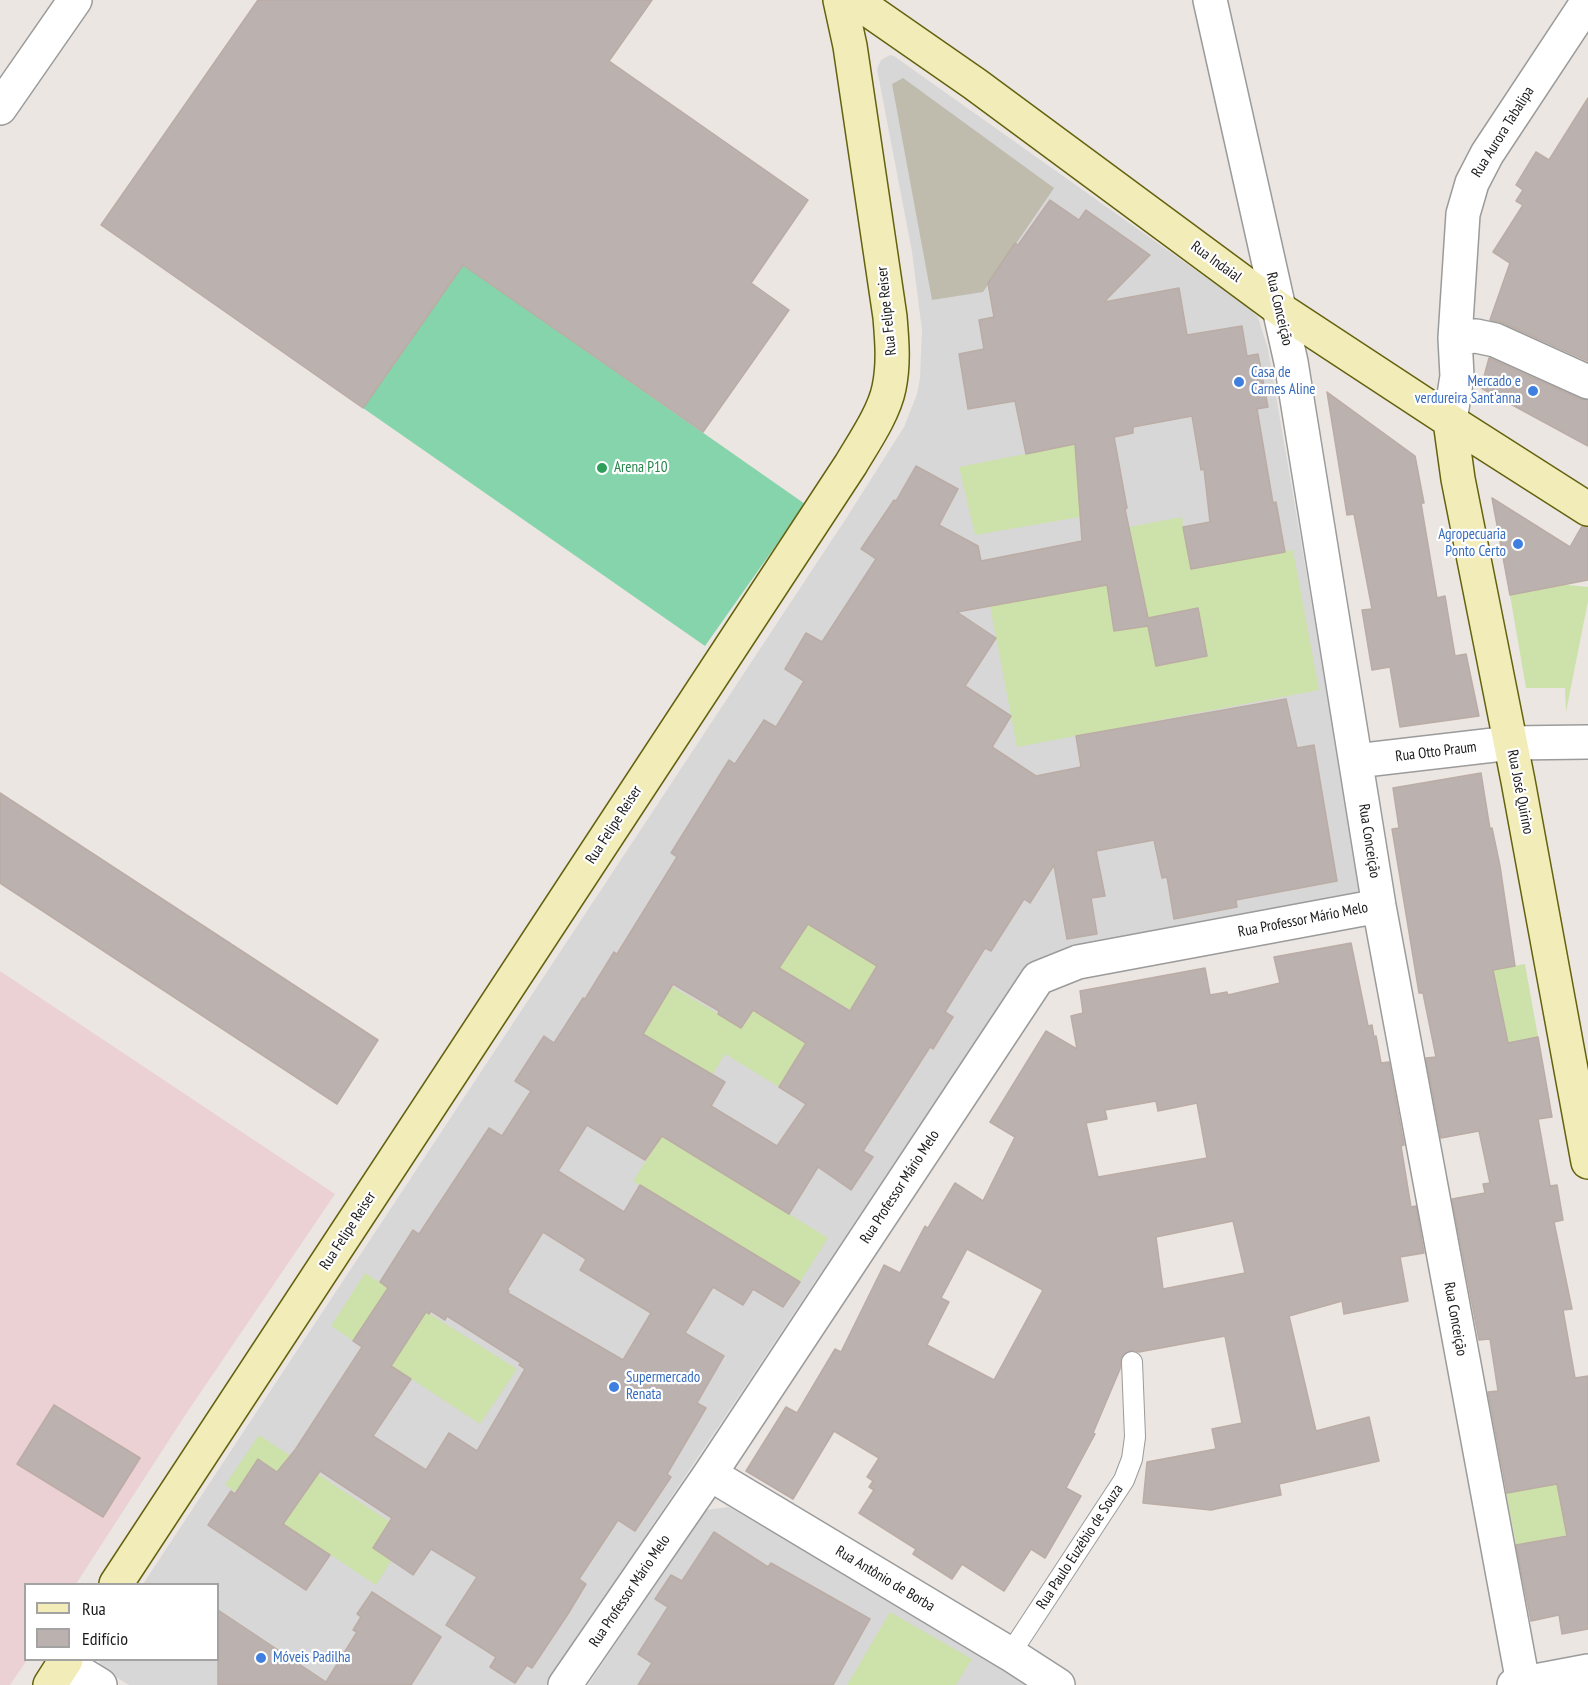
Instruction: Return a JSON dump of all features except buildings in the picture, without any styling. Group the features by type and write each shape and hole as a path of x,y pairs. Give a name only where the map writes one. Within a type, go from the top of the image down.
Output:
{"street":[{"path":"0,108 75,0"},
{"name":"Rua Felipe Reiser","path":"117,1583 851,464 874,425 889,390 893,359 890,317 850,46 840,0"},
{"name":"Rua Indaial","path":"854,0 975,84 1278,308 1588,509"},
{"name":"Rua Conceição","path":"1210,0 1291,362 1380,906 1518,1684"},
{"name":"Rua Aurora Tabalipa","path":"1450,421 1457,375 1455,338 1463,214 1472,183 1487,154 1588,1"},
{"path":"1455,338 1476,336 1495,340 1588,382"},
{"name":"Rua José Quirino","path":"1450,421 1458,479 1511,743 1588,1160"},
{"name":"Rua Otto Praum","path":"1356,761 1511,743 1588,742"},
{"name":"Rua Professor Mário Melo","path":"565,1685 710,1474 1038,978 1077,962 1380,906"},
{"name":"Rua Antônio de Borba","path":"710,1474 1058,1685"},
{"path":"60,1669 100,1685"},
{"path":"1518,1684 1588,1671"}],"lane":[{"name":"Rua Paulo Euzébio de Souza","path":"1010,1654 1124,1480 1132,1459 1135,1437 1132,1362"}],"shaded area":[{"path":"890,55 894,56 1249,308 1258,317 1268,349 1360,885 1357,893 1346,902 1034,963 1025,967 546,1685 129,1685 106,1671 99,1661 219,1661 219,1583 144,1583 847,517 904,427 917,394 920,378 922,330 912,252 877,69 881,60"},
{"path":"903,78 1054,188 983,292 932,300 892,84"},
{"path":"0,971 335,1194 184,1417 77,1583 24,1583 24,1661 26,1661 10,1685 0,1685"},
{"path":"729,1507 1037,1685 588,1685 705,1510"}],"green space":[{"name":"Arena P10","path":"463,265 805,504 705,646 363,408"},
{"path":"1081,443 1089,492 1079,494 1080,517 975,535 959,467"},
{"path":"1182,517 1183,527 1232,561 1293,550 1319,690 1017,747 990,606 1140,579 1129,527"},
{"path":"1539,582 1588,587 1588,601 1566,712 1565,688 1526,688 1510,595 1540,589"},
{"path":"808,924 877,966 851,1010 779,968"},
{"path":"1525,964 1538,1037 1508,1043 1470,974"},
{"path":"659,979 741,1027 753,1010 806,1043 779,1087 725,1054 713,1074 643,1034 662,1002"},
{"path":"662,1136 828,1238 800,1282 633,1181"},
{"path":"365,1273 517,1369 480,1424 331,1326"},
{"path":"259,1435 390,1522 373,1548 391,1561 376,1585 257,1506 261,1501 287,1518 303,1495 284,1476 258,1459 236,1492 225,1485"},
{"path":"1573,1481 1562,1508 1567,1535 1516,1545 1506,1493"},
{"path":"890,1612 972,1659 956,1685 847,1685"}],"place":[{"name":"Casa de Carnes Aline","path":"1239,382"},
{"name":"Mercado e verdureira Sant'anna","path":"1533,391"},
{"name":"Arena P10","path":"602,468"},
{"name":"Agropecuaria Ponto Certo","path":"1518,544"},
{"name":"Supermercado Renata","path":"614,1387"},
{"name":"Móveis Padilha","path":"261,1658"}]}
